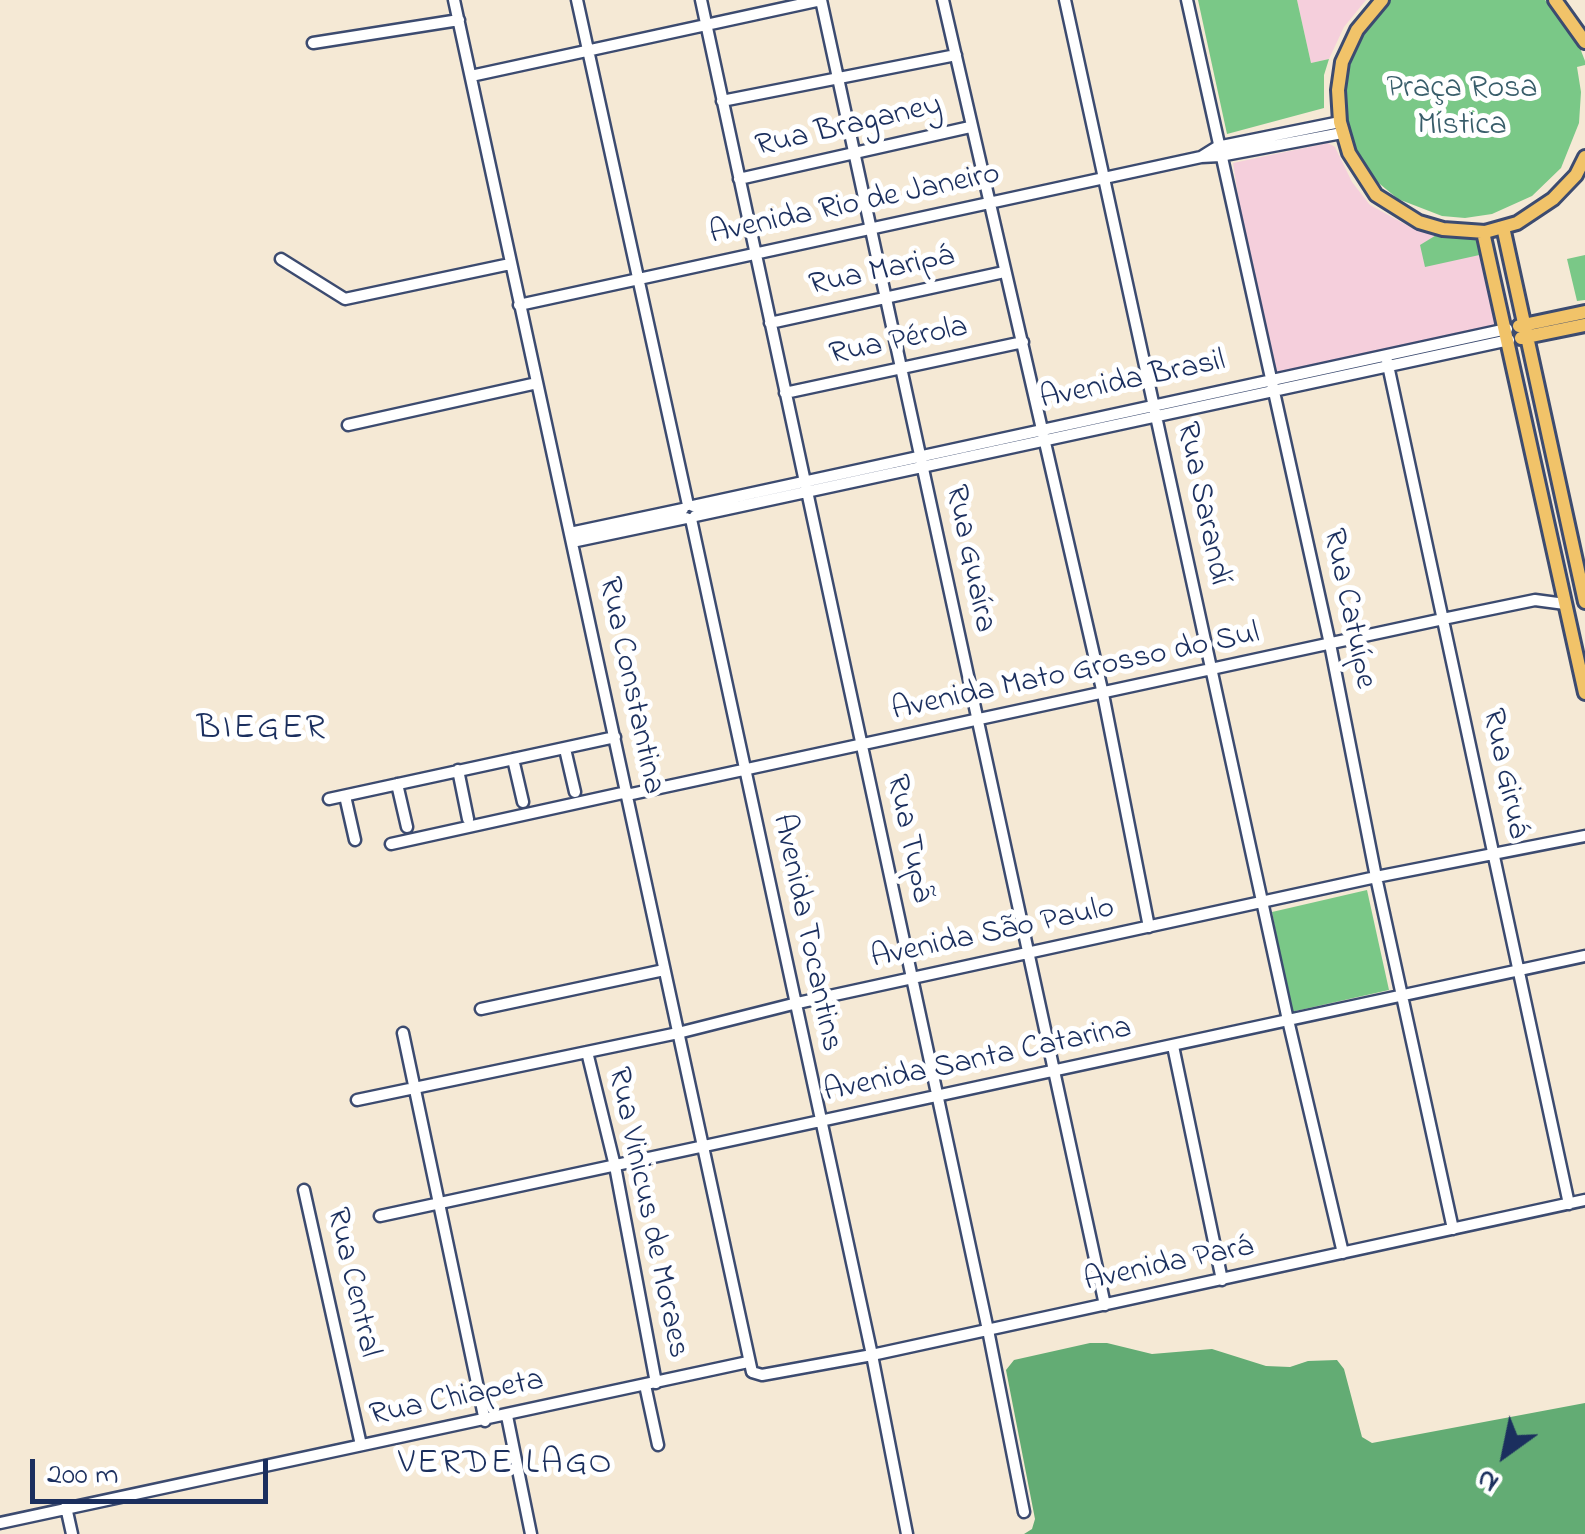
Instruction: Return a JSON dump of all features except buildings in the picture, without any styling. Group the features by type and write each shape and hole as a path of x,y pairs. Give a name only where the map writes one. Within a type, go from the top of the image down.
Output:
{"main road":[{"path":"1382,0 1357,30 1342,62 1338,90 1341,128 1349,154 1376,194 1419,222 1444,229 1484,232 1517,223 1553,200 1585,157"},
{"path":"1555,0 1585,42"},
{"path":"1503,227 1585,601"},
{"path":"1484,232 1585,694"},
{"name":"Avenida Brasil","path":"1525,331 1585,312"},
{"name":"Avenida Brasil","path":"1508,334 1585,324"}],"street":[{"name":"Rua Constantina","path":"454,0 748,1362"},
{"name":"Avenida Tocantins","path":"577,0 872,1355 907,1534"},
{"name":"Rua Tupã","path":"701,0 1024,1512"},
{"path":"471,76 821,0"},
{"name":"Rua Guaíra","path":"821,0 1105,1305"},
{"path":"942,0 1103,694 1149,927"},
{"name":"Rua Sarandí","path":"1065,0 1288,1020 1343,1253"},
{"name":"Rua Catuípe","path":"1187,0 1330,644 1453,1229"},
{"path":"313,44 458,20"},
{"path":"722,101 956,55"},
{"name":"Rua Braganey","path":"739,178 970,127"},
{"path":"1218,152 1341,128"},
{"name":"Avenida Rio de Janeiro","path":"519,305 1218,152"},
{"path":"281,259 345,299 510,264"},
{"name":"Rua Maripá","path":"770,324 1004,272"},
{"name":"Avenida Brasil","path":"571,538 1508,334"},
{"name":"Rua Pérola","path":"785,393 1023,342"},
{"name":"Rua Giruá","path":"1388,361 1569,1204"},
{"path":"348,425 536,382"},
{"path":"1535,600 1561,582"},
{"path":"1535,600 1565,604"},
{"name":"Avenida Mato Grosso do Sul","path":"391,844 746,772 1535,600"},
{"path":"329,799 616,737"},
{"path":"565,749 575,792"},
{"path":"513,759 523,802"},
{"path":"458,770 468,819"},
{"path":"398,784 408,827"},
{"path":"345,796 355,840"},
{"name":"Avenida São Paulo","path":"357,1100 1584,835"},
{"name":"Avenida Santa Catarina","path":"380,1216 1585,956"},
{"path":"481,1009 664,970"},
{"path":"403,1032 486,1420"},
{"path":"1172,1046 1222,1280"},
{"name":"Rua Vinicus de Moraes","path":"588,1052 614,1166 658,1445"},
{"name":"Rua Central","path":"304,1190 361,1445"},
{"name":"Avenida Pará","path":"748,1362 752,1372 762,1375 872,1355 1585,1200"},
{"name":"Rua Chiapeta","path":"0,1522 748,1362"},
{"path":"507,1416 531,1534"},
{"path":"66,1507 72,1534"}],"shaded area":[{"path":"1297,0 1366,0 1344,27 1329,59 1311,63"},
{"path":"1328,143 1335,147 1352,182 1370,205 1412,228 1481,241 1497,322 1494,327 1276,372 1249,266 1233,163"}],"green space":[{"path":"1198,0 1297,0 1311,63 1329,59 1324,75 1324,108 1227,134"},
{"name":"Praça Rosa Mística","path":"1388,0 1545,0 1558,11 1575,35 1585,61 1585,65 1577,67 1581,92 1579,123 1561,168 1532,196 1492,214 1442,216 1398,199 1375,180 1361,161 1350,140 1340,95 1345,62 1366,24"},
{"path":"1438,234 1475,237 1481,241 1484,254 1425,267 1420,245"},
{"path":"1585,255 1585,300 1577,301 1567,259"},
{"path":"1367,890 1389,990 1291,1012 1272,912"},
{"path":"1090,1343 1152,1354 1212,1349 1266,1366 1290,1367 1308,1361 1337,1360 1344,1369 1362,1437 1372,1443 1585,1403 1585,1534 1024,1534 1032,1529 1035,1519 1006,1370 1014,1360"}],"district":[{"name":"BIEGER","path":"262,731"},
{"name":"VERDE LAGO","path":"506,1466"}]}
